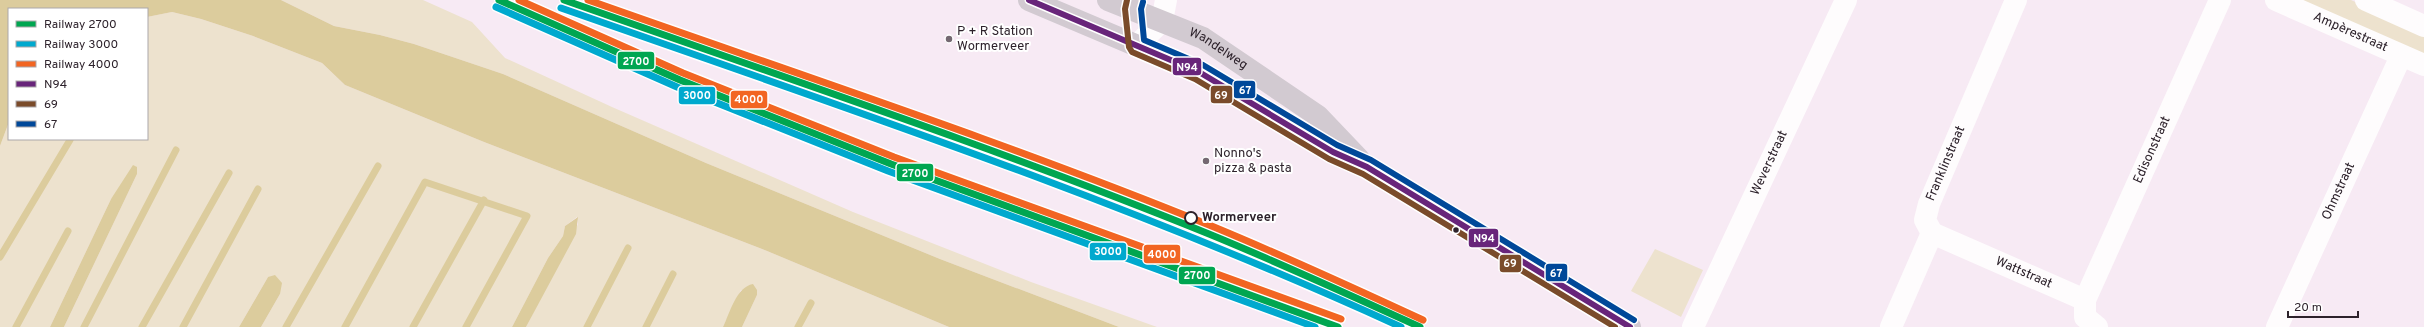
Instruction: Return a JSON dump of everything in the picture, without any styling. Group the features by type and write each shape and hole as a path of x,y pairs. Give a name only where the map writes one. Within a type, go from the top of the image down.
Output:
{"main road":[{"name":"Wandelweg","path":"1029,0 1199,72 1334,152 1367,167 1630,327"},
{"name":"Wandelweg","path":"1108,0 1134,5 1162,21 1203,38 1318,116 1367,167"}],"street":[{"path":"1137,45 1162,21 1166,0"},
{"name":"Weverstraat","path":"1693,327 1846,0"},
{"name":"Franklinstraat","path":"1932,233 1926,220 1929,204 2016,0"},
{"name":"Edisonstraat","path":"2085,300 2220,0"},
{"name":"Ampèrestraat","path":"2276,0 2424,65"},
{"path":"2366,0 2424,26"},
{"path":"1134,5 1137,45"},
{"name":"Ohmstraat","path":"2277,327 2401,56"},
{"path":"1890,327 1932,233"},
{"name":"Wattstraat","path":"1932,233 2085,300"},
{"path":"2085,300 2085,317 2097,327"}],"shaded area":[{"path":"0,0 281,0 334,26 380,35 414,44 503,74 706,163 940,259 1119,327 949,327 767,251 484,142 345,85 322,63 253,36 201,19 172,12 148,17 148,8 8,8 8,125 0,146"},
{"path":"281,0 423,0 472,22 505,58 612,107 853,212 1031,282 1157,327 1119,327 940,259 706,163 503,74 414,44 380,35 334,26"},
{"path":"2292,0 2351,0 2424,33 2424,58"},
{"path":"172,12 201,19 253,36 322,63 345,85 484,142 767,251 949,327 742,327 757,295 741,290 723,327 526,327 578,224 577,217 565,226 563,236 548,258 512,327 261,327 280,294 268,277 239,327 64,327 137,174 111,199 50,327 0,327 0,146 8,125 8,140 148,140 148,17"},
{"path":"133,165 137,167 137,174 64,327 50,327 111,199"},
{"path":"578,217 576,234 526,327 512,327 548,258 563,236 565,226"},
{"path":"1655,249 1703,270 1681,317 1631,291"},
{"path":"275,275 282,283 280,294 261,327 239,327 268,277"},
{"path":"753,284 757,290 757,295 742,327 723,327 738,295 747,286"}],"waterway":[{"path":"0,257 70,140"},
{"path":"84,327 176,150"},
{"path":"286,327 378,166"},
{"path":"142,327 229,173"},
{"path":"345,327 425,182 527,216 466,327"},
{"path":"183,327 258,189"},
{"path":"413,327 484,200"},
{"path":"16,327 68,231"},
{"path":"587,327 628,248"},
{"path":"646,327 673,274"},
{"path":"798,327 811,303"}],"rail line":[{"name":"2700","path":"499,0 680,80 891,164 1338,327"},
{"name":"4000","path":"519,0 683,73 894,157 1341,319"},
{"name":"2700","path":"564,0 888,113 1129,202 1262,256 1420,327"},
{"name":"4000","path":"588,0 1059,166 1214,227 1423,320"},
{"name":"3000","path":"496,7 677,87 888,171 1315,327"},
{"name":"3000","path":"561,8 879,119 1090,197 1298,281 1401,327"}],"transit line":[{"name":"N94","path":"1029,0 1199,72 1333,152 1367,167 1630,327"},
{"name":"69","path":"1127,0 1125,9 1129,47 1132,52 1195,79 1329,159 1363,174 1615,327"},
{"name":"67","path":"1143,2 1141,9 1144,40 1203,65 1337,145 1371,160 1634,320"}],"place":[{"name":"P + R Station Wormerveer","path":"949,39"},
{"name":"Nonno's pizza & pasta","path":"1206,161"},
{"name":"Wormerveer","path":"1191,218"}]}
